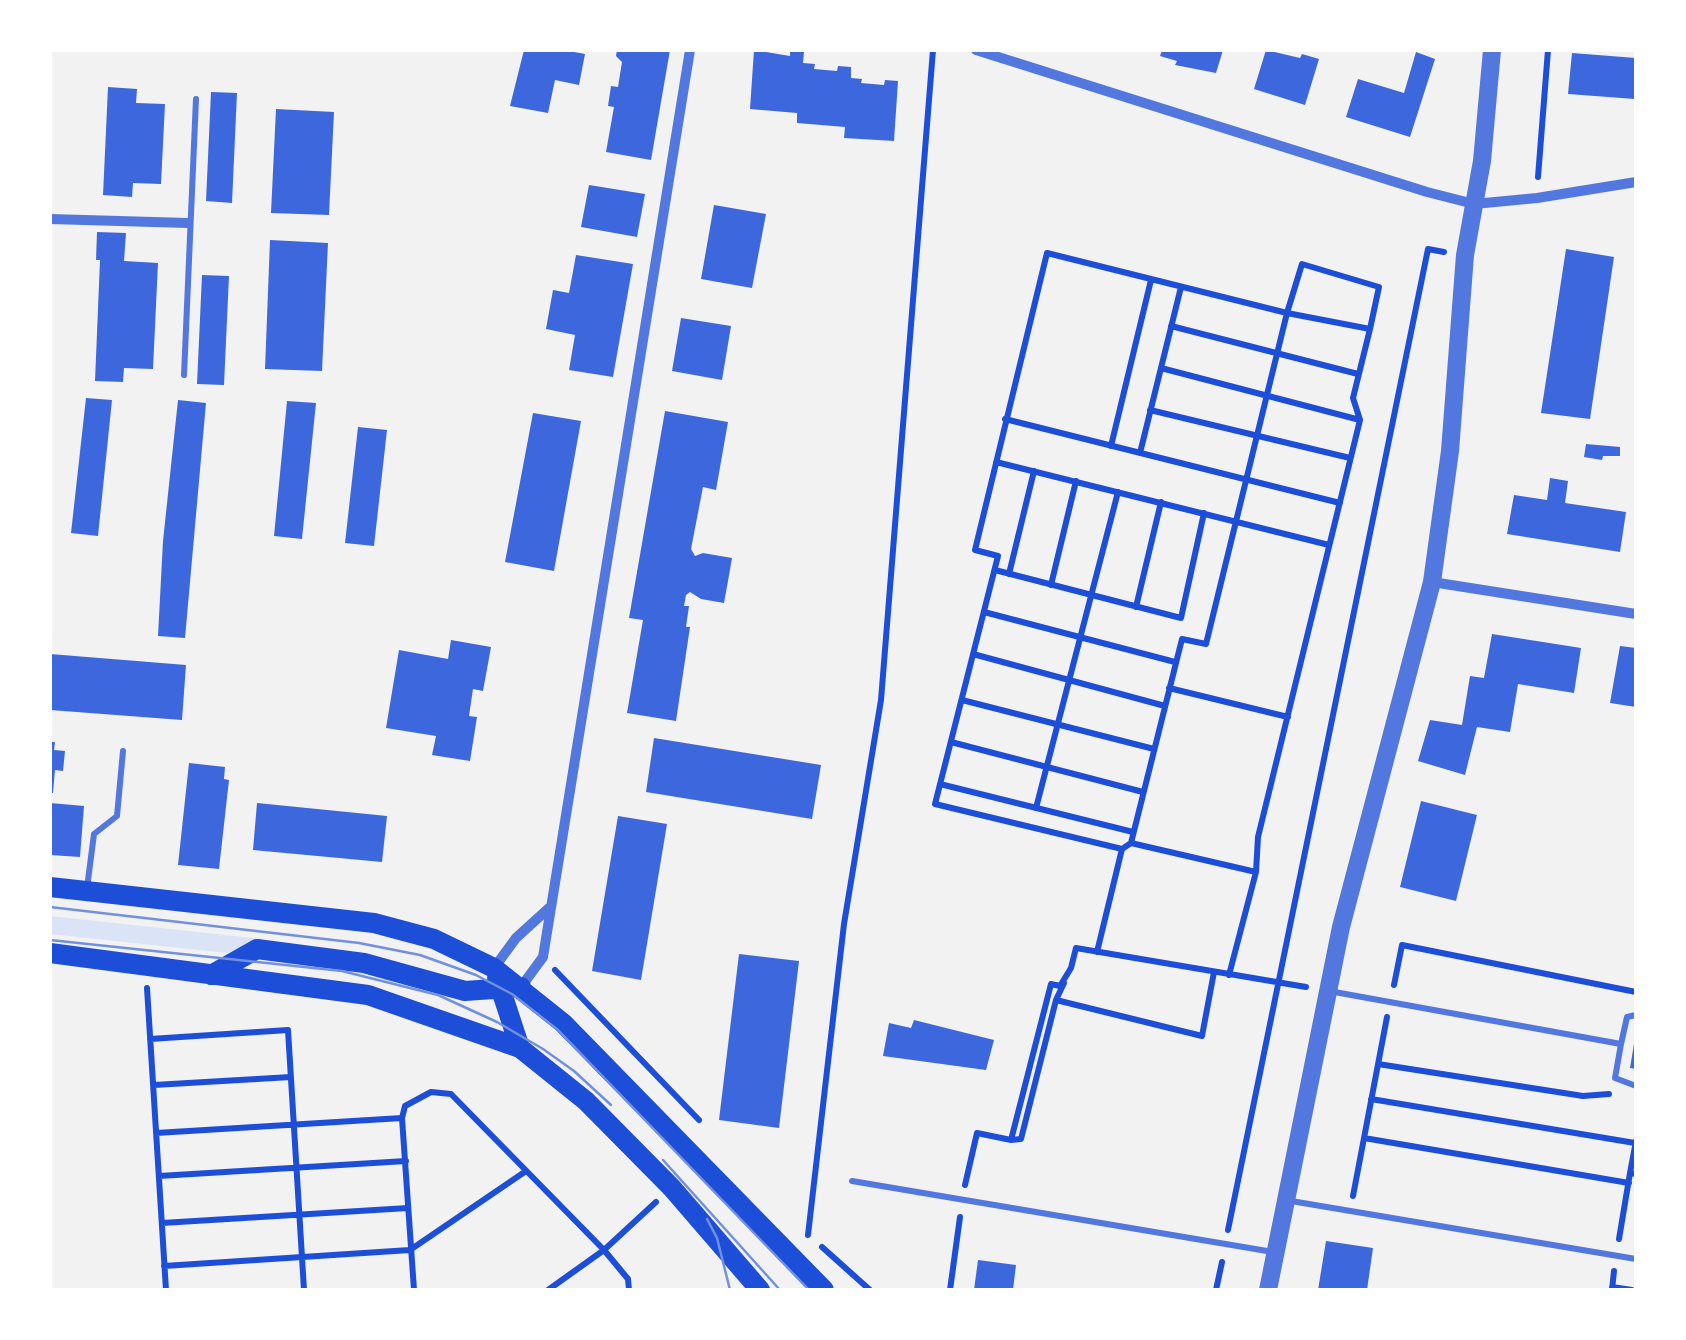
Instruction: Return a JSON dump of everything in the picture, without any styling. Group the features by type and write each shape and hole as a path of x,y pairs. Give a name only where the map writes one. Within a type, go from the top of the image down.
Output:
{"main road":[{"path":"50,887 374,922 434,938 505,981 563,1024 816,1287"},
{"path":"210,974 257,949 364,963 466,992 505,981"},
{"path":"50,953 368,995 520,1048 586,1100 672,1188 760,1290"},
{"path":"505,981 520,1048"}],"street":[{"path":"505,981 542,957 690,50"},
{"path":"976,50 1474,204 1636,182"},
{"path":"1268,1290 1357,861 1432,582 1450,451 1465,255 1482,161 1492,50"},
{"path":"50,218 188,223"},
{"path":"1432,582 1636,614"},
{"path":"505,981 516,938 550,907"}],"lane":[{"path":"184,376 196,98"},
{"path":"87,891 94,834 117,816 123,750"},
{"path":"1328,991 1621,1044"},
{"path":"1636,1015 1626,1017 1616,1078 1636,1086"},
{"path":"852,1181 1274,1252"},
{"path":"1284,1200 1636,1259"}],"path":[{"path":"808,1235 844,924 881,700 933,50"},
{"path":"1537,198 1548,50"},
{"path":"1216,1290 1428,249 1465,255"},
{"path":"1122,849 935,804 998,556 975,550 1047,253 1287,314 1370,329"},
{"path":"1097,952 1122,849 1131,843 1182,638 1206,644 1276,352 1302,264 1379,287 1353,398 1360,420 1258,837 1256,872 1229,975"},
{"path":"1111,446 1152,280"},
{"path":"1140,453 1181,287"},
{"path":"1171,326 1358,374"},
{"path":"1160,368 1360,420"},
{"path":"1150,410 1350,458"},
{"path":"1005,420 1340,504"},
{"path":"995,462 1329,545"},
{"path":"1009,574 1034,470"},
{"path":"1051,585 1076,481"},
{"path":"1036,808 1118,492"},
{"path":"1136,607 1161,502"},
{"path":"995,570 1180,618 1204,513"},
{"path":"984,612 1175,662"},
{"path":"973,654 1165,706"},
{"path":"1169,688 1288,717"},
{"path":"962,700 1154,749"},
{"path":"950,742 1143,792"},
{"path":"940,784 1133,832"},
{"path":"1131,843 1256,872"},
{"path":"1350,1212 1402,944 1636,992"},
{"path":"950,1290 962,1201 977,1133 1020,1139 1056,1000 1076,948 1328,991"},
{"path":"542,957 702,1124"},
{"path":"146,966 166,1290"},
{"path":"1011,1140 1051,984 1060,986 1071,968"},
{"path":"1056,1000 1202,1036 1214,972"},
{"path":"150,1039 288,1030 304,1290"},
{"path":"1378,1064 1583,1096 1620,1094"},
{"path":"154,1086 291,1076"},
{"path":"414,1290 402,1118 405,1106 430,1092 451,1094 604,1250 628,1279 630,1290"},
{"path":"1372,1099 1636,1142 1612,1288 1632,1290"},
{"path":"156,1133 402,1118"},
{"path":"1363,1138 1629,1183"},
{"path":"159,1176 406,1160"},
{"path":"164,1266 410,1250 526,1171"},
{"path":"548,1290 604,1250 672,1188"},
{"path":"162,1224 408,1208"},
{"path":"795,1221 870,1290"}],"shaded area":[{"path":"50,916 263,939 227,953 50,934"}],"building":[{"path":"524,50 585,54 579,85 555,80 548,113 510,106"},
{"path":"617,50 670,50 651,160 606,152 614,107 608,106 611,86 618,87 622,62 616,56"},
{"path":"754,50 790,56 790,52 804,52 803,63 815,64 814,69 837,71 838,66 851,67 851,78 862,79 861,83 884,85 885,80 898,81 894,141 844,138 845,127 797,123 797,113 750,109"},
{"path":"1162,50 1223,50 1216,73 1175,65 1177,61 1160,56"},
{"path":"1266,50 1319,59 1305,105 1254,89"},
{"path":"1416,52 1435,59 1410,137 1346,117 1358,79 1404,93"},
{"path":"1572,53 1636,58 1635,99 1568,94"},
{"path":"108,87 137,89 136,103 165,104 161,184 133,183 132,197 103,195"},
{"path":"211,92 237,93 232,203 206,201"},
{"path":"276,109 334,112 329,215 271,213"},
{"path":"589,185 645,194 637,237 581,227"},
{"path":"714,205 766,214 752,288 701,279"},
{"path":"97,232 126,233 124,261 158,263 153,369 124,368 123,382 95,381 100,260 96,260"},
{"path":"270,240 328,243 322,371 265,369"},
{"path":"1566,249 1614,257 1590,419 1541,413"},
{"path":"576,255 633,264 613,377 569,370 575,335 546,329 553,290 569,293"},
{"path":"202,275 229,276 224,385 197,384"},
{"path":"681,318 731,326 722,380 672,371"},
{"path":"86,398 112,400 98,536 71,533"},
{"path":"178,400 206,403 185,638 158,636 163,541"},
{"path":"287,401 316,403 302,539 274,536"},
{"path":"665,411 728,422 716,490 703,487 691,549 695,556 703,553 732,558 724,603 701,599 690,592 686,595 686,627 690,627 676,721 627,713 643,620 629,618"},
{"path":"533,413 581,421 554,571 505,562"},
{"path":"358,427 387,430 374,546 345,543"},
{"path":"1586,444 1620,447 1620,456 1603,456 1602,460 1584,457"},
{"path":"1550,478 1568,481 1565,503 1626,512 1620,552 1507,534 1514,495 1547,500"},
{"path":"1492,634 1581,648 1574,693 1518,684 1510,732 1477,727 1465,775 1418,761 1430,720 1462,725 1470,676 1484,678"},
{"path":"451,640 491,647 483,691 473,689 469,716 477,717 470,761 432,755 436,736 386,728 399,650 448,659"},
{"path":"1620,646 1636,648 1636,707 1610,703"},
{"path":"50,654 186,665 182,720 50,710"},
{"path":"654,738 821,765 812,819 646,792"},
{"path":"50,742 55,742 54,750 65,751 63,771 55,770 53,793 50,793"},
{"path":"189,763 225,767 224,779 229,780 219,869 178,865"},
{"path":"1421,801 1477,815 1456,901 1400,887"},
{"path":"50,803 84,806 80,857 50,855"},
{"path":"257,803 387,816 382,862 253,850"},
{"path":"618,816 667,824 641,980 592,971"},
{"path":"739,954 799,961 779,1128 719,1120"},
{"path":"914,1020 994,1040 986,1070 883,1056 889,1023 911,1028"},
{"path":"1636,1044 1636,1069 1630,1068"},
{"path":"1326,1241 1373,1248 1367,1290 1318,1290"},
{"path":"978,1260 1016,1265 1013,1290 974,1290"}],"tram line":[{"path":"50,907 359,943 420,955 476,975 512,994 558,1030 809,1290"},
{"path":"50,940 342,971 438,995 543,1049 611,1105"},
{"path":"663,1160 780,1290"},
{"path":"707,1219 717,1238 730,1290"}]}
